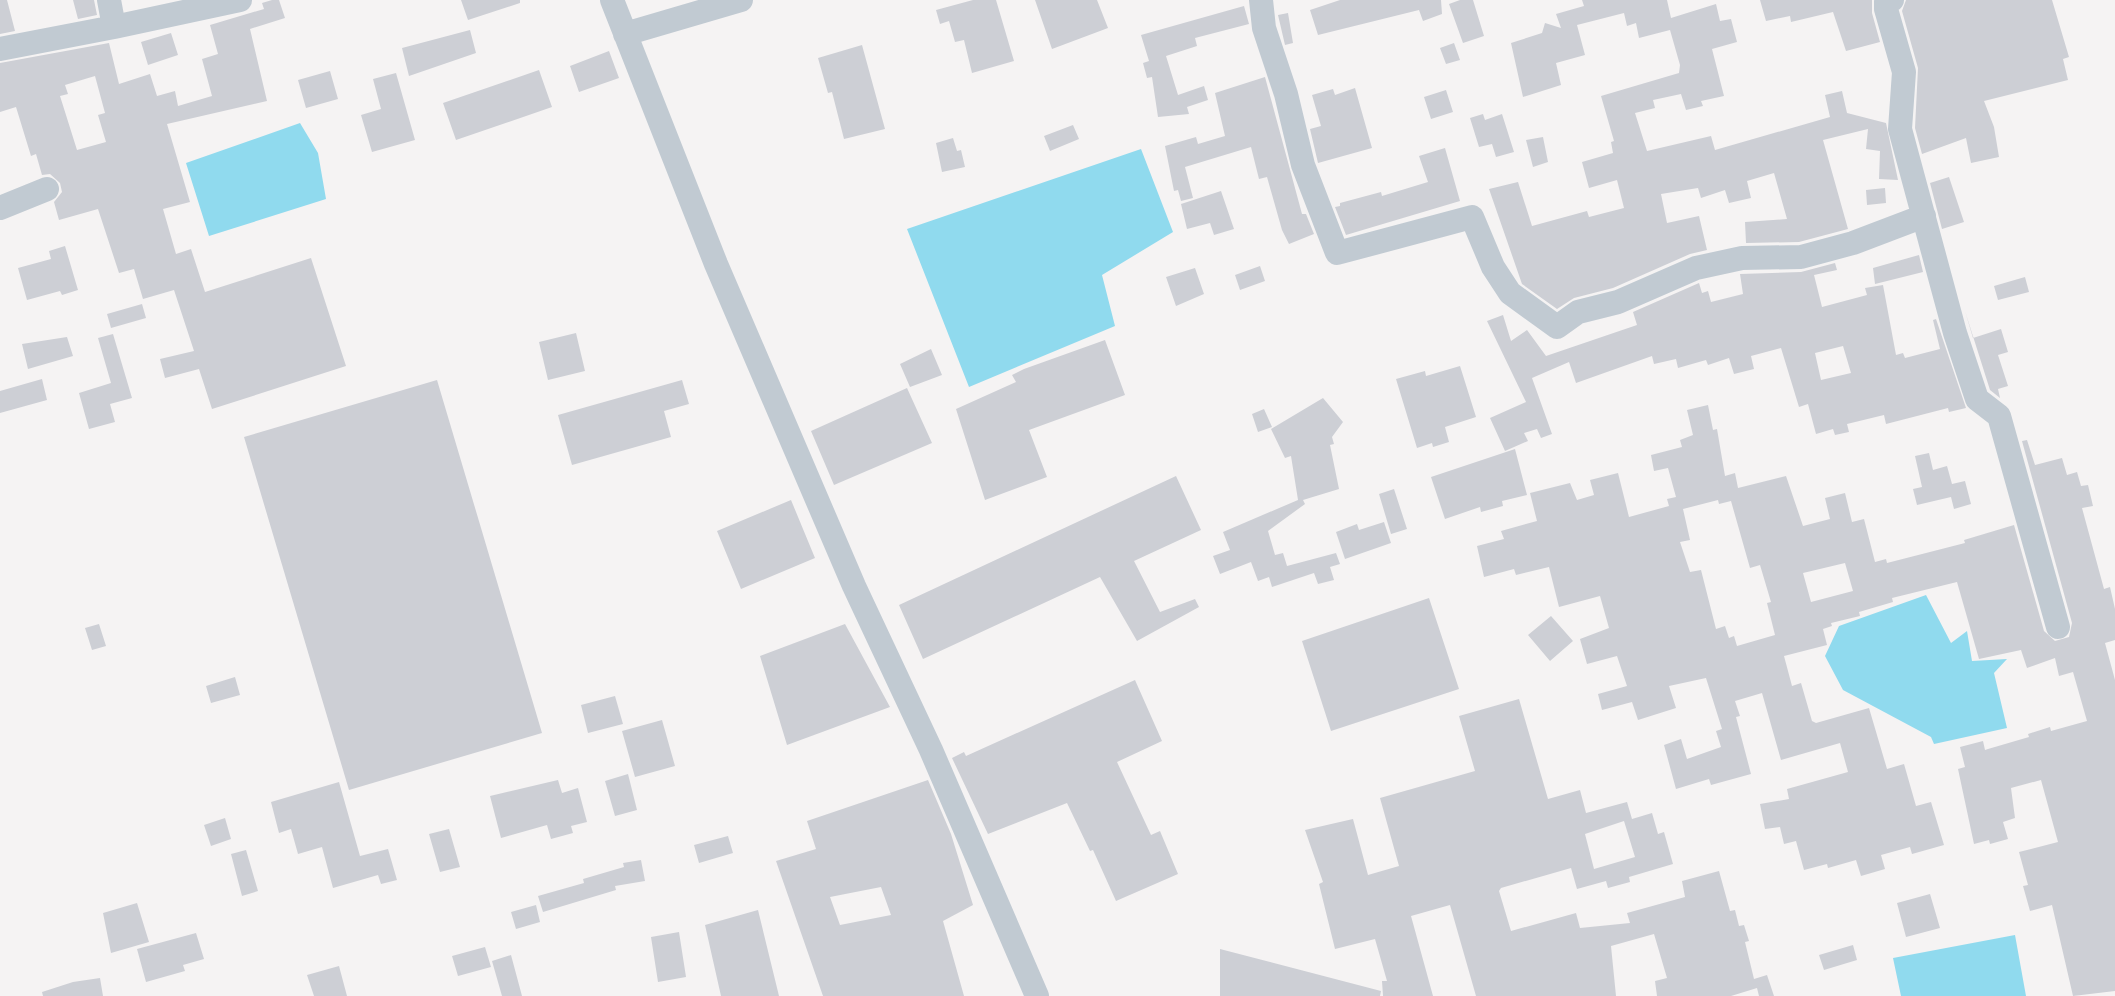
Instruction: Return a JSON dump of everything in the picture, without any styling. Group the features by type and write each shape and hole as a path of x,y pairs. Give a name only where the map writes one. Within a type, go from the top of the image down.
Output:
{"street":[{"path":"109,0 114,27"},
{"path":"0,49 240,0"},
{"path":"612,0 716,264 853,586 931,750 1037,996"},
{"path":"625,34 741,0"},
{"path":"1261,0 1264,28 1286,94 1303,164 1337,253 1472,217 1493,267 1510,293 1557,327 1578,312 1618,302 1696,268 1742,258 1801,257 1853,243 1924,216"},
{"path":"1892,0 1886,2 1886,9 1904,72 1900,129 1955,333 1977,399 1999,416 2058,627"},
{"path":"0,208 47,189"}],"water":[{"path":"300,123 318,153 326,199 209,236 186,163"},
{"path":"1141,149 1173,232 1102,275 1115,326 969,387 907,229"},
{"path":"1926,595 1951,643 1967,631 1972,661 2007,659 1994,673 2007,728 1934,744 1931,737 1843,690 1825,656 1839,626"},
{"path":"2015,935 2026,996 1901,996 1893,958"}],"building":[{"path":"0,0 7,0 15,31 0,34"},
{"path":"73,0 94,0 97,15 78,19"},
{"path":"279,0 285,18 250,29 267,101 167,124 190,202 163,209 176,254 191,249 205,292 311,258 346,366 212,409 199,369 165,378 160,359 194,351 174,290 143,299 134,269 119,273 98,209 59,220 54,202 62,192 60,183 50,174 42,175 36,154 31,156 16,107 0,112 0,63 109,43 119,84 150,74 157,96 175,91 178,106 212,96 202,59 218,54 210,25 264,9 262,3","holes":["95,76 105,113 98,115 106,142 77,150 60,96 68,94 65,85"]},
{"path":"461,0 520,0 520,3 468,20"},
{"path":"973,0 996,0 1014,61 972,73 964,40 955,42 949,21 940,24 936,10"},
{"path":"1035,0 1097,0 1108,28 1052,49"},
{"path":"1340,0 1441,0 1442,14 1423,21 1419,10 1318,35 1310,10"},
{"path":"1460,0 1473,0 1484,36 1463,43 1449,4"},
{"path":"1582,0 1667,0 1671,18 1716,4 1720,21 1731,19 1737,42 1712,49 1724,96 1701,101 1703,106 1686,110 1681,94 1653,100 1655,108 1635,113 1647,151 1711,136 1715,150 1830,117 1825,95 1842,91 1847,113 1886,123 1898,180 1879,179 1880,151 1866,149 1868,129 1823,140 1848,229 1799,242 1746,243 1745,222 1787,219 1774,173 1747,181 1751,198 1729,203 1725,190 1701,198 1698,188 1661,194 1667,223 1699,216 1707,250 1690,254 1613,288 1574,298 1557,309 1522,284 1489,189 1518,182 1532,226 1587,211 1589,217 1624,208 1617,180 1589,188 1582,162 1613,153 1611,142 1614,141 1601,96 1679,73 1680,65 1670,30 1639,38 1636,23 1627,26 1624,13 1577,25 1585,55 1556,63 1561,85 1523,97 1511,43 1542,33 1545,23 1561,28 1556,14 1584,6"},
{"path":"1760,0 1872,0 1872,13 1880,42 1846,51 1833,12 1791,22 1790,16 1766,21"},
{"path":"1906,0 2052,0 2069,57 2063,59 2068,80 1984,101 1994,127 1999,157 1971,163 1966,138 1922,154 1915,128 1918,68 1902,11"},
{"path":"1244,6 1249,24 1195,38 1197,46 1166,56 1178,95 1204,86 1208,100 1187,107 1189,114 1158,117 1152,77 1147,78 1143,63 1149,61 1141,35"},
{"path":"1288,13 1293,43 1285,45 1278,15"},
{"path":"470,30 476,53 409,76 402,48"},
{"path":"171,33 178,55 148,65 141,42"},
{"path":"1454,43 1460,60 1446,64 1440,48"},
{"path":"862,45 885,129 844,139 832,92 828,93 818,58"},
{"path":"609,51 619,78 579,92 570,66"},
{"path":"539,70 552,107 456,140 443,103"},
{"path":"330,71 338,99 306,108 298,80"},
{"path":"396,73 415,140 372,152 361,115 381,109 373,79"},
{"path":"1265,77 1302,214 1306,214 1314,234 1289,244 1282,230 1267,177 1259,179 1251,147 1185,167 1193,198 1181,201 1178,190 1174,191 1165,146 1196,137 1198,144 1225,136 1215,93"},
{"path":"1355,88 1372,148 1318,163 1310,129 1321,126 1312,95 1333,89 1335,95"},
{"path":"1446,90 1453,112 1431,119 1424,97"},
{"path":"1483,114 1485,120 1502,114 1514,152 1496,157 1492,144 1479,147 1470,118"},
{"path":"1073,125 1079,139 1050,151 1044,136"},
{"path":"1543,137 1548,162 1533,167 1526,140"},
{"path":"953,138 957,151 961,150 965,167 942,172 936,143"},
{"path":"1445,148 1460,201 1346,235 1335,207 1340,206 1340,203 1381,192 1382,196 1428,182 1419,156"},
{"path":"1949,177 1964,222 1942,229 1930,183"},
{"path":"1885,188 1886,203 1867,205 1866,190"},
{"path":"1221,191 1234,229 1214,235 1210,223 1187,229 1181,204"},
{"path":"65,246 78,290 62,295 60,291 27,300 18,268 51,259 49,251"},
{"path":"1919,255 1923,272 1875,284 1873,268"},
{"path":"1835,263 1837,270 1814,275 1822,307 1867,295 1865,288 1883,285 1896,355 1903,353 1905,358 1940,349 1933,320 1936,319 1966,408 1949,412 1948,408 1886,424 1884,415 1847,424 1849,432 1835,435 1833,429 1816,434 1808,404 1799,407 1781,348 1751,356 1754,369 1734,374 1729,358 1708,365 1706,360 1678,368 1676,359 1654,364 1652,356 1576,383 1569,362 1532,378 1552,434 1541,438 1537,429 1524,433 1528,441 1505,451 1490,418 1526,402 1487,321 1503,315 1511,341 1527,330 1546,356 1637,325 1633,312 1699,283 1702,293 1708,291 1711,302 1743,294 1740,274 1801,272","holes":["1843,346 1851,373 1821,380 1815,353"]},
{"path":"1260,266 1265,281 1240,290 1235,275"},
{"path":"1195,268 1204,294 1176,306 1166,277"},
{"path":"2025,277 2029,292 1998,300 1994,286"},
{"path":"142,304 146,318 111,328 107,314"},
{"path":"2001,329 2008,352 1998,355 2008,386 1998,389 2000,398 1990,390 1973,338"},
{"path":"576,333 585,371 548,380 539,342"},
{"path":"113,334 132,398 110,404 115,422 89,429 79,393 111,383 98,338"},
{"path":"67,337 73,356 28,369 22,344"},
{"path":"1105,340 1125,395 1029,430 1047,477 985,500 956,409 1016,382 1012,375 1024,369"},
{"path":"931,349 942,375 910,387 900,364"},
{"path":"1460,366 1476,417 1445,427 1449,442 1433,447 1432,443 1417,448 1396,379 1425,371 1426,376"},
{"path":"42,379 47,400 0,413 0,391"},
{"path":"437,380 542,733 349,790 244,437"},
{"path":"682,380 689,404 664,411 671,437 572,465 558,415"},
{"path":"907,388 932,443 834,485 811,431"},
{"path":"1323,398 1343,422 1332,437 1334,444 1330,445 1339,489 1303,500 1305,504 1268,531 1275,555 1283,553 1287,566 1336,553 1340,564 1330,567 1334,580 1318,584 1314,573 1272,587 1269,577 1258,581 1251,562 1220,574 1213,556 1230,550 1223,532 1298,500 1291,456 1285,458 1271,429"},
{"path":"1708,405 1713,430 1717,429 1725,476 1735,473 1738,488 1786,476 1803,526 1830,519 1825,498 1845,493 1852,522 1864,519 1875,562 1886,559 1887,563 1965,543 1964,540 2014,525 2044,631 2055,641 2069,637 2072,623 2022,441 2027,440 2035,465 2062,458 2067,475 2077,472 2081,486 2088,485 2093,506 2082,508 2104,589 2110,587 2115,609 2115,640 2105,643 2115,680 2115,991 2073,996 2052,905 2030,911 2023,886 2028,885 2019,852 2058,842 2041,780 2011,788 2015,818 2003,822 2008,839 1990,844 1989,840 1974,844 1958,769 1965,767 1960,747 1983,741 1985,750 2029,737 2028,734 2050,727 2051,731 2087,721 2073,672 2059,676 2055,658 2027,668 2021,650 1979,659 1957,582 1892,598 1893,602 1859,612 1860,616 1831,623 1832,626 1823,629 1827,645 1784,656 1792,686 1801,683 1812,721 1816,723 1869,708 1887,769 1904,764 1916,806 1931,802 1944,845 1912,854 1910,847 1881,855 1885,869 1861,876 1856,860 1828,868 1827,864 1804,870 1796,841 1784,844 1780,827 1765,829 1760,804 1789,799 1787,789 1848,772 1840,743 1781,760 1762,693 1735,701 1740,716 1736,717 1751,774 1711,785 1709,779 1676,789 1664,745 1681,739 1687,759 1721,747 1716,731 1722,729 1706,678 1669,686 1676,708 1638,720 1632,702 1602,710 1598,694 1627,686 1617,656 1587,664 1580,639 1609,628 1600,596 1559,607 1549,567 1516,575 1514,569 1484,577 1477,546 1504,539 1501,531 1537,521 1530,493 1570,483 1577,500 1594,495 1590,480 1618,473 1629,517 1669,506 1667,499 1676,497 1668,468 1654,471 1651,455 1682,447 1680,440 1693,435 1687,410","holes":["1718,500 1719,504 1731,501 1750,568 1760,565 1771,602 1767,603 1775,635 1737,646 1734,636 1729,638 1725,626 1716,629 1701,570 1690,572 1680,542 1690,540 1683,509","1845,563 1853,591 1811,602 1803,573"]},
{"path":"1264,409 1272,427 1258,432 1252,414"},
{"path":"1515,449 1527,495 1502,501 1503,506 1481,512 1480,507 1445,519 1431,477"},
{"path":"1929,453 1933,470 1947,466 1952,484 1965,481 1971,504 1954,509 1951,497 1917,505 1913,489 1922,487 1915,456"},
{"path":"1176,476 1201,530 1134,561 1160,612 1195,599 1199,607 1137,641 1100,577 923,659 899,605"},
{"path":"1394,489 1407,529 1391,534 1379,494"},
{"path":"791,500 815,558 741,589 717,531"},
{"path":"1384,522 1391,543 1345,559 1336,532 1357,524 1359,530"},
{"path":"1429,598 1459,689 1331,731 1302,641"},
{"path":"1551,616 1573,641 1550,661 1528,635"},
{"path":"99,624 106,646 92,650 85,628"},
{"path":"845,624 890,707 787,745 760,656"},
{"path":"235,677 240,695 211,703 206,686"},
{"path":"1135,680 1162,741 1117,762 1151,835 1160,831 1178,874 1116,901 1093,850 1090,851 1067,803 988,834 952,758 964,752 966,756"},
{"path":"615,696 623,724 588,733 581,705"},
{"path":"1519,699 1548,799 1580,790 1586,813 1627,802 1632,819 1652,813 1658,834 1664,832 1673,864 1629,877 1630,882 1608,888 1606,881 1577,889 1571,868 1501,888 1499,891 1511,931 1576,913 1580,928 1630,923 1627,913 1685,897 1682,881 1719,871 1730,911 1735,910 1739,926 1744,925 1749,941 1745,942 1754,979 1767,975 1774,996 1759,996 1757,988 1731,996 1657,996 1655,981 1667,978 1654,934 1611,946 1616,996 1476,996 1450,905 1411,916 1433,996 1383,996 1382,981 1387,981 1375,939 1335,949 1319,884 1323,882 1305,830 1353,819 1368,875 1399,866 1380,798 1475,771 1459,716","holes":["1624,821 1635,857 1594,869 1585,834"]},
{"path":"662,720 675,766 635,777 622,731"},
{"path":"628,774 637,810 615,816 605,781"},
{"path":"558,780 562,793 578,788 587,822 571,826 573,833 551,839 547,825 501,838 490,796"},
{"path":"928,780 951,834 973,905 943,921 964,996 823,996 776,861 816,849 807,821","holes":["881,887 891,915 840,925 830,897"]},
{"path":"339,782 360,856 388,849 397,880 381,884 378,875 333,888 322,847 298,854 291,829 279,833 271,802"},
{"path":"225,818 231,839 211,846 204,825"},
{"path":"449,829 460,867 440,872 429,834"},
{"path":"728,836 733,853 699,863 694,845"},
{"path":"246,850 258,891 242,896 231,854"},
{"path":"641,860 645,881 615,886 616,890 543,912 538,896 584,883 583,879 624,867 623,863"},
{"path":"1930,894 1940,928 1906,937 1897,903"},
{"path":"137,903 149,942 111,953 103,913"},
{"path":"536,905 540,922 516,929 511,912"},
{"path":"758,910 779,996 721,996 705,925"},
{"path":"679,932 686,977 658,982 651,937"},
{"path":"196,933 204,959 183,965 185,971 146,982 137,949"},
{"path":"1853,945 1857,960 1824,970 1819,955"},
{"path":"485,947 491,967 458,976 452,956"},
{"path":"1220,949 1381,991 1380,996 1220,996"},
{"path":"511,955 522,996 502,996 492,961"},
{"path":"339,966 347,996 314,996 307,975"},
{"path":"100,978 103,996 43,996 42,992 73,982"}]}
